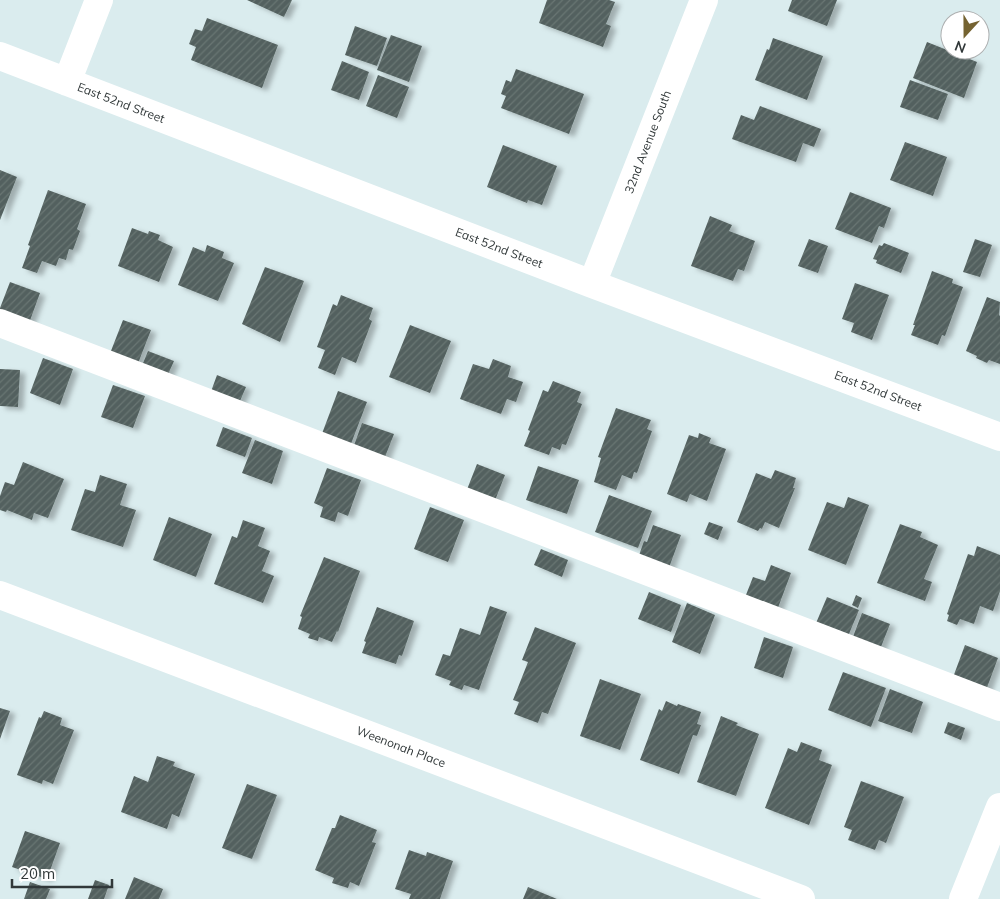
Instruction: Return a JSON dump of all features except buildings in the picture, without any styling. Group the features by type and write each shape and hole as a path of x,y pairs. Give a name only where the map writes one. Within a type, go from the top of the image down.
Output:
{"street":[{"path":"67,82 99,0"},
{"name":"32nd Avenue South","path":"592,284 704,0"},
{"name":"East 52nd Street","path":"0,56 592,284 1000,437"},
{"path":"0,323 1000,707"},
{"name":"Weenonah Place","path":"0,595 801,899"},
{"path":"962,899 1000,807"}]}
